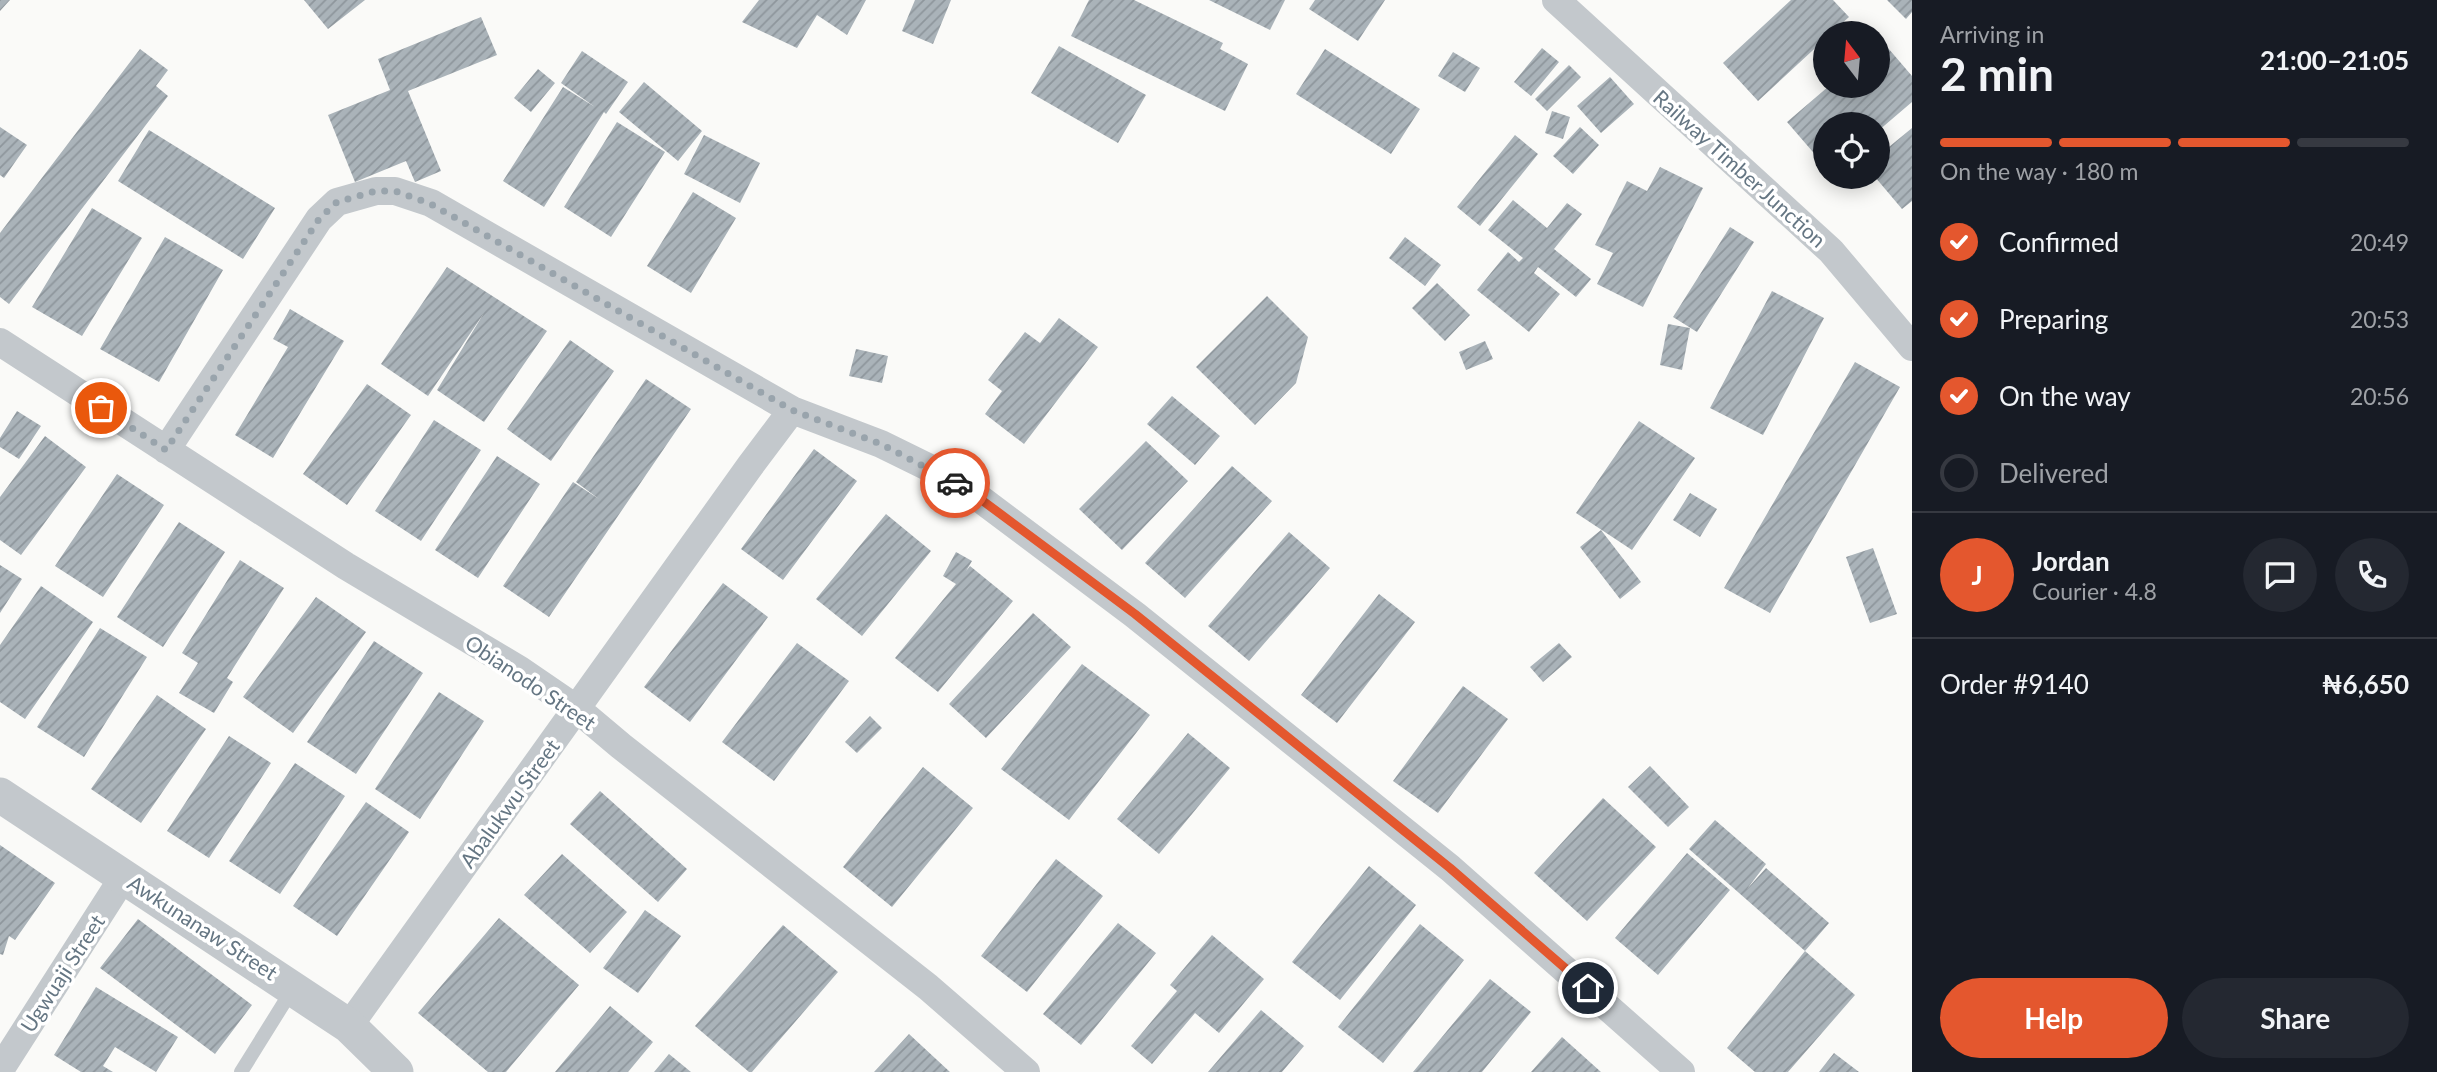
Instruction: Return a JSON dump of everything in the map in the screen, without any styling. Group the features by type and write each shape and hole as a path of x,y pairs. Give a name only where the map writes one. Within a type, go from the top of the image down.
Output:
{"street":[{"name":"Railway Timber Junction","path":"1556,0 1831,251 1912,347"},
{"path":"166,450 319,219 337,202 376,191 395,191 431,204 792,410 881,444 938,472 979,498 1135,614 1450,868 1681,1072"},
{"name":"Obianodo Street","path":"0,342 346,566 520,670 577,709 929,987 1026,1072"},
{"name":"Abalukwu Street","path":"349,1026 792,410"},
{"name":"Awkunanaw Street","path":"0,795 349,1026 396,1072"},
{"name":"Ugwuaji Street","path":"0,1070 124,876"}],"lane":[{"path":"241,1072 293,987"}],"building":[{"path":"0,0 10,0 0,11"},
{"path":"304,0 365,0 328,29"},
{"path":"759,0 866,0 847,35 817,15 797,48 742,22"},
{"path":"915,0 951,0 933,44 902,31"},
{"path":"1089,0 1134,0 1223,43 1220,49 1248,64 1225,111 1071,36"},
{"path":"1209,0 1285,0 1270,30"},
{"path":"1315,0 1385,0 1358,41 1309,9"},
{"path":"1791,0 1833,0 1849,17 1844,21 1813,21 1813,50 1758,101 1723,63"},
{"path":"1887,0 1912,0 1912,12 1906,19"},
{"path":"481,17 497,55 408,91 441,171 415,182 406,161 355,182 328,115 390,90 378,59"},
{"path":"1059,46 1146,95 1118,143 1031,93"},
{"path":"1542,48 1559,62 1531,96 1514,82"},
{"path":"140,49 168,70 156,86 168,96 9,304 0,297 0,233"},
{"path":"1325,49 1420,109 1391,154 1296,94"},
{"path":"1890,50 1912,76 1912,102 1890,121 1890,112 1813,112 1813,152 1787,122 1815,98 1890,98"},
{"path":"582,51 628,82 606,114 604,112 544,207 503,181 563,87 595,107 561,83"},
{"path":"1453,52 1480,68 1465,92 1438,76"},
{"path":"1569,65 1581,77 1547,111 1535,99"},
{"path":"538,69 555,83 531,112 514,98"},
{"path":"1610,77 1634,104 1601,133 1577,106"},
{"path":"644,82 702,131 678,161 619,112"},
{"path":"1552,111 1570,117 1563,139 1545,133"},
{"path":"617,122 665,152 611,237 564,207"},
{"path":"0,127 27,145 4,178 0,175"},
{"path":"1580,127 1599,145 1573,174 1553,156"},
{"path":"1912,128 1912,201 1902,209 1885,189 1890,189 1890,146"},
{"path":"149,130 275,208 243,259 118,181"},
{"path":"704,135 760,163 740,203 684,174"},
{"path":"1515,135 1538,154 1480,226 1457,207"},
{"path":"1660,167 1703,188 1643,307 1597,284 1613,253 1595,245 1627,181 1647,191"},
{"path":"693,192 736,218 691,293 647,266"},
{"path":"1513,200 1547,228 1567,203 1582,214 1554,249 1591,279 1576,297 1538,267 1534,273 1560,294 1529,332 1477,290 1508,252 1519,262 1523,258 1488,230"},
{"path":"92,208 142,238 82,336 32,307"},
{"path":"1730,227 1754,242 1697,332 1673,317"},
{"path":"165,237 223,270 159,382 100,349"},
{"path":"1405,237 1441,265 1425,286 1389,258"},
{"path":"447,267 547,331 484,422 437,390 484,313 428,396 381,364"},
{"path":"1437,283 1470,315 1445,341 1412,308"},
{"path":"1772,291 1824,318 1763,435 1710,408"},
{"path":"1267,296 1308,337 1296,383 1255,425 1196,367"},
{"path":"290,309 344,341 273,458 235,435 288,347 273,339"},
{"path":"1059,318 1098,347 1024,444 985,414 1002,391 988,380 1025,332 1040,343"},
{"path":"1668,324 1690,328 1682,370 1660,365"},
{"path":"570,340 614,371 551,461 507,429"},
{"path":"1485,341 1493,359 1466,370 1459,352"},
{"path":"856,349 888,356 882,383 849,376"},
{"path":"1855,362 1900,387 1770,613 1724,588"},
{"path":"646,379 691,409 549,617 503,586 573,482 599,499 576,482"},
{"path":"367,384 411,415 347,505 303,474"},
{"path":"1172,396 1220,436 1195,465 1147,424"},
{"path":"17,411 41,426 19,459 0,447 0,438"},
{"path":"434,420 481,450 421,541 375,511"},
{"path":"1639,421 1695,458 1632,550 1576,513"},
{"path":"45,436 86,467 21,555 0,540 0,497"},
{"path":"1146,441 1188,481 1122,550 1079,509"},
{"path":"814,449 857,481 783,580 741,549"},
{"path":"497,456 540,484 478,578 435,550"},
{"path":"1232,466 1272,501 1185,598 1145,563"},
{"path":"117,474 164,505 103,597 55,566"},
{"path":"1690,493 1717,509 1700,537 1673,520"},
{"path":"886,514 931,551 862,636 816,599"},
{"path":"179,522 225,552 163,647 117,617"},
{"path":"1601,530 1641,582 1620,599 1580,547"},
{"path":"1289,532 1330,568 1249,661 1208,626"},
{"path":"1873,548 1897,614 1870,623 1846,557"},
{"path":"956,552 972,561 966,571 970,566 1013,601 938,692 895,658 956,584 943,576"},
{"path":"240,560 284,588 227,678 233,682 214,713 179,693 198,663 182,653"},
{"path":"0,565 22,579 0,613"},
{"path":"723,583 768,617 690,722 644,687"},
{"path":"41,586 93,622 25,719 0,702 0,645"},
{"path":"1379,594 1415,622 1337,723 1301,695"},
{"path":"316,597 366,632 293,733 243,697"},
{"path":"1033,613 1071,647 986,738 949,704"},
{"path":"100,628 147,657 84,757 37,727"},
{"path":"374,641 423,673 356,774 307,742"},
{"path":"797,643 849,681 774,781 722,742"},
{"path":"1559,643 1572,657 1543,682 1530,667"},
{"path":"1082,664 1150,715 1069,820 1001,769"},
{"path":"1463,686 1508,719 1438,813 1393,781"},
{"path":"439,692 484,721 420,819 375,789"},
{"path":"157,695 206,729 141,823 91,789"},
{"path":"870,716 882,728 857,753 845,742"},
{"path":"1188,733 1230,768 1159,854 1117,819"},
{"path":"229,736 271,763 209,858 167,831"},
{"path":"295,763 345,796 280,894 229,861"},
{"path":"1650,766 1689,807 1668,827 1628,787"},
{"path":"923,767 973,808 892,907 843,867"},
{"path":"600,791 687,869 658,902 570,824"},
{"path":"1603,798 1656,847 1587,921 1534,873"},
{"path":"366,802 409,832 337,936 293,906"},
{"path":"1715,820 1766,864 1747,889 1766,868 1829,923 1805,951 1689,849"},
{"path":"0,845 55,883 15,940 9,936 3,955 0,954"},
{"path":"1687,853 1730,890 1658,975 1615,938"},
{"path":"562,854 627,912 590,953 524,895"},
{"path":"1056,859 1103,896 1027,992 981,956"},
{"path":"1369,866 1416,905 1340,1000 1292,962"},
{"path":"645,910 681,936 638,993 603,968"},
{"path":"499,918 579,985 506,1072 488,1072 418,1013"},
{"path":"138,919 252,1005 215,1054 100,968"},
{"path":"1118,923 1156,953 1081,1045 1043,1014"},
{"path":"1420,924 1464,960 1383,1063 1338,1027"},
{"path":"783,925 838,972 752,1072 749,1072 695,1026"},
{"path":"1212,935 1264,979 1219,1033 1195,1013 1152,1064 1131,1046 1177,991 1170,985"},
{"path":"1805,951 1855,995 1788,1072 1755,1072 1727,1048"},
{"path":"1490,979 1531,1012 1482,1072 1413,1072"},
{"path":"96,987 178,1037 156,1072 115,1047 103,1066 113,1072 81,1072 54,1055"},
{"path":"610,1006 653,1042 628,1072 555,1072"},
{"path":"1261,1010 1304,1046 1282,1072 1208,1072"},
{"path":"909,1034 950,1072 874,1072"},
{"path":"1562,1037 1601,1072 1531,1072"},
{"path":"1834,1053 1859,1072 1819,1072"},
{"path":"669,1054 691,1072 654,1072"}],"way so far":[{"path":"101,408 166,450 319,219 337,202 376,191 395,191 431,204 792,410 881,444 955,483"}],"route":[{"path":"955,483 1135,614 1450,868 1588,988"}]}
